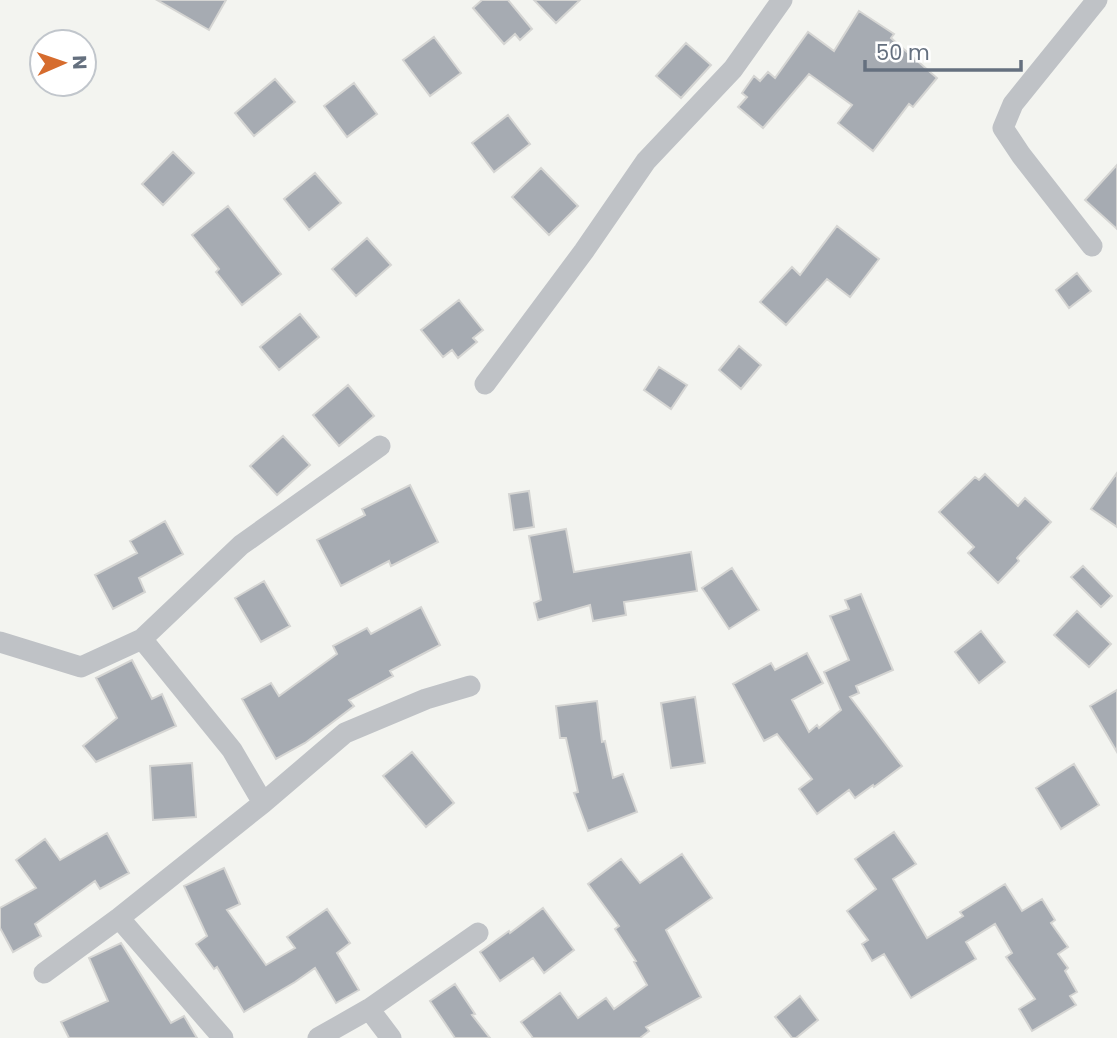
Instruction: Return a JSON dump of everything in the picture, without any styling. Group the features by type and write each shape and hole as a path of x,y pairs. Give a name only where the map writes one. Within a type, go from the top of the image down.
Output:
{"street":[{"path":"485,384 584,251 646,161 733,69 782,0"},
{"path":"1092,246 1003,128 1013,103 1097,0"},
{"path":"0,642 80,667 142,639 241,545 380,446"},
{"path":"142,639 232,750 263,803"},
{"path":"44,973 119,918 263,803 345,733 426,699 470,686"},
{"path":"119,918 223,1038"},
{"path":"318,1038 369,1009 478,933"},
{"path":"369,1009 391,1038"}],"building":[{"path":"157,0 226,0 209,30"},
{"path":"482,0 508,0 532,29 520,40 515,34 504,44 473,8"},
{"path":"534,0 580,0 556,23"},
{"path":"859,11 894,34 891,38 937,78 913,107 909,104 873,151 838,123 852,105 809,74 763,128 738,107 747,97 742,93 754,76 760,81 768,72 775,78 808,32 834,51"},
{"path":"434,37 461,73 430,96 403,60"},
{"path":"686,43 711,65 681,98 656,76"},
{"path":"275,79 295,102 254,136 235,113"},
{"path":"354,83 377,114 347,137 324,106"},
{"path":"508,115 530,144 494,172 472,143"},
{"path":"173,152 194,173 163,205 142,184"},
{"path":"1117,165 1117,229 1085,200"},
{"path":"541,168 578,206 549,235 512,197"},
{"path":"315,173 341,203 309,230 284,199"},
{"path":"228,206 281,274 242,305 216,272 219,269 192,235"},
{"path":"837,226 879,259 850,297 827,279 786,325 760,302 792,267 800,275"},
{"path":"367,238 391,265 356,296 332,269"},
{"path":"1077,273 1091,291 1069,308 1056,290"},
{"path":"459,300 483,330 473,338 477,342 458,358 452,350 443,357 421,330"},
{"path":"300,314 319,337 279,370 260,347"},
{"path":"739,346 761,365 741,389 719,370"},
{"path":"659,367 687,385 671,409 644,390"},
{"path":"348,385 374,416 339,446 313,415"},
{"path":"283,436 310,465 277,495 250,466"},
{"path":"1117,473 1117,527 1091,509"},
{"path":"985,474 1018,506 1025,498 1051,522 998,583 968,553 974,547 939,512 975,477 979,480"},
{"path":"410,485 438,542 391,566 389,561 341,586 317,540 365,515 362,509"},
{"path":"529,491 534,527 514,530 509,494"},
{"path":"165,521 183,554 139,578 145,592 113,609 95,575 137,553 130,541"},
{"path":"566,529 574,572 691,552 697,591 624,602 626,615 593,621 590,605 538,620 534,603 541,600 529,536"},
{"path":"1083,566 1112,596 1101,607 1071,577"},
{"path":"732,568 759,610 729,629 702,588"},
{"path":"264,581 290,626 261,642 235,598"},
{"path":"861,594 893,670 856,686 859,693 850,697 902,766 855,798 849,790 817,814 799,789 812,779 777,734 764,741 733,684 771,663 775,670 807,653 823,683 792,700 809,732 817,725 819,728 841,710 824,672 849,660 830,616 849,609 845,600"},
{"path":"421,607 440,645 390,671 393,676 349,700 354,706 305,743 276,759 242,699 271,683 279,696 337,654 333,646 367,628 371,634"},
{"path":"1077,611 1111,644 1089,667 1054,635"},
{"path":"981,631 1005,662 979,683 955,652"},
{"path":"132,660 152,699 162,694 176,726 96,762 83,746 117,718 96,678"},
{"path":"1117,690 1117,752 1090,706"},
{"path":"695,697 705,763 671,768 661,703"},
{"path":"597,701 602,742 605,741 613,778 623,774 637,812 588,831 574,793 578,792 566,738 560,738 556,706"},
{"path":"412,752 454,803 426,827 383,776"},
{"path":"192,763 196,817 153,820 150,766"},
{"path":"1074,764 1099,805 1061,829 1036,788"},
{"path":"894,832 916,864 893,879 927,938 963,916 960,912 1005,884 1022,911 1042,899 1055,920 1051,923 1068,947 1058,954 1068,968 1065,971 1077,992 1070,996 1076,1005 1032,1031 1019,1009 1035,999 1006,957 1012,953 995,924 966,942 976,959 911,998 884,954 872,961 862,944 868,940 847,911 876,889 855,859"},
{"path":"107,833 129,873 100,889 95,881 35,924 41,936 13,952 0,928 0,908 36,888 16,860 45,839 60,860"},
{"path":"682,854 712,898 666,930 701,997 646,1027 649,1031 640,1038 533,1038 521,1022 560,993 578,1018 606,998 614,1009 647,985 634,962 636,961 615,929 619,926 588,884 621,859 640,883"},
{"path":"224,868 240,904 227,910 266,965 295,948 287,937 327,909 350,943 337,953 359,990 336,1003 315,968 244,1012 217,967 214,969 196,944 207,936 184,886"},
{"path":"543,908 574,950 544,973 533,958 500,981 480,952"},
{"path":"121,943 171,1023 184,1016 197,1038 69,1038 61,1022 108,1001 89,958"},
{"path":"455,984 475,1014 472,1015 490,1038 455,1038 430,1001"},
{"path":"800,996 818,1020 796,1038 792,1038 775,1017"}]}
